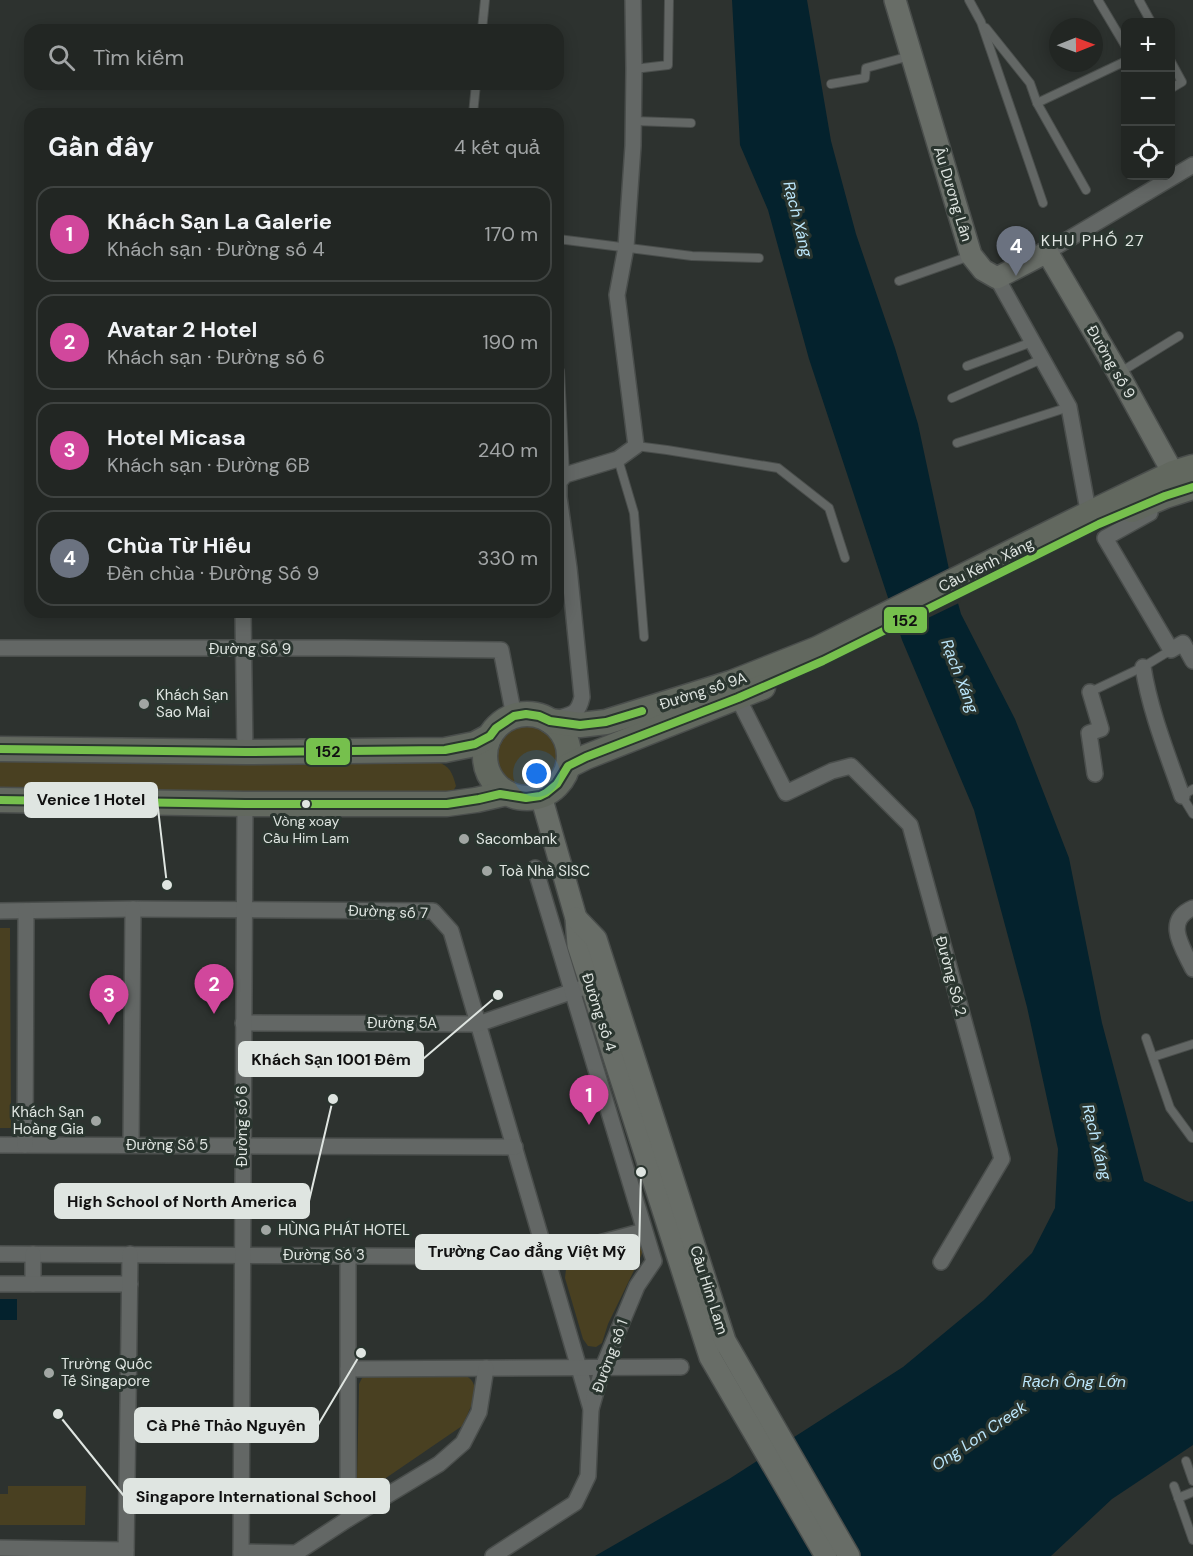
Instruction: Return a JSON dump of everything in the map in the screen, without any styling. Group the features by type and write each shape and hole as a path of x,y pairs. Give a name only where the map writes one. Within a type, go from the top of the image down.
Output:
{"main road":[{"name":"Âu Dương Lân","path":"895,0 971,255 983,270 997,278"},
{"path":"997,278 1047,252"},
{"name":"Đường số 9","path":"1047,252 1185,482"},
{"name":"Cầu Kênh Xáng","path":"820,655 1126,504 1185,482"},
{"name":"Đường số 9A","path":"550,721 580,725 606,722 820,655"},
{"name":"Đường số 9A","path":"568,766 738,698 820,655"},
{"path":"526,714 550,721 560,730 569,753 568,766 563,778 554,789 541,796 527,798 507,793 496,785 489,774 486,749 490,736 496,728 514,716 526,714"},
{"path":"0,749 245,752 445,750 475,744 490,736"},
{"path":"0,800 245,804 447,804 507,793"},
{"name":"Đường số 4","path":"541,796 576,918 581,988 630,1075"},
{"name":"Đường số 4","path":"576,918 596,939 630,1075"},
{"name":"Cầu Him Lam","path":"630,1075 710,1357 826,1556"},
{"name":"Cầu Him Lam","path":"630,1075 725,1341 849,1556"}],"street":[{"path":"564,479 618,459 636,446 616,295 626,247 634,122 633,0"},
{"path":"1047,252 1193,165"},
{"name":"Âu Dương Lân","path":"997,278 1069,407 1087,505"},
{"path":"1034,529 1087,505 1185,482"},
{"path":"1185,482 1137,519 1105,538 1193,661"},
{"path":"550,721 572,714 579,708 582,697 564,533"},
{"path":"243,618 245,752"},
{"name":"Đường Số 9","path":"0,648 501,650 514,716"},
{"path":"1143,667 1158,730 1187,792"},
{"path":"1090,692 1101,729 1089,733 1095,774"},
{"name":"Đường Số 2","path":"738,698 786,793 832,771 851,766 910,825 1002,1159 941,1262"},
{"name":"Đường số 6","path":"241,1554 245,804"},
{"path":"535,868 581,988 644,1231"},
{"path":"1193,908 1179,917 1177,924 1180,941 1193,969"},
{"path":"131,1145 133,909"},
{"name":"Đường số 7","path":"0,911 133,909 433,911 451,931 591,1409"},
{"path":"25,1144 26,911"},
{"name":"Đường 5A","path":"243,1023 478,1023 581,988"},
{"path":"630,1075 602,1087 644,1231"},
{"name":"Đường Số 5","path":"0,1144 514,1147"},
{"name":"Đường Số 3","path":"0,1254 547,1257 644,1231"},
{"name":"Đường số 1","path":"494,1556 575,1503 588,1476 591,1409 603,1367 637,1286 654,1261 644,1231"},
{"path":"33,1254 33,1284"},
{"path":"0,1548 126,1553 130,1254"},
{"path":"348,1256 348,1519"},
{"path":"0,1284 130,1284"},
{"path":"348,1369 681,1367"},
{"path":"241,1554 296,1553 440,1464 463,1443 479,1412 486,1368"}],"lane":[{"path":"483,24 485,0"},
{"path":"634,69 668,65 669,0"},
{"path":"969,0 981,22 1043,203"},
{"path":"1098,0 1121,40"},
{"path":"1139,0 1149,18"},
{"path":"981,22 1030,82 1037,103 1086,190"},
{"path":"831,84 865,78 866,68 911,55"},
{"path":"1037,103 1121,63"},
{"path":"1175,69 1182,82 1175,86"},
{"path":"474,108 475,90"},
{"path":"634,122 691,123"},
{"path":"564,239 692,256 759,258"},
{"path":"898,281 971,255"},
{"path":"1118,373 1179,336"},
{"path":"967,366 1032,342"},
{"path":"952,398 1042,359"},
{"path":"957,443 1069,407"},
{"path":"636,446 778,468 829,508 845,558"},
{"path":"618,459 634,513 644,637"},
{"path":"1090,692 1143,667 1182,643"},
{"path":"1187,792 1193,814"},
{"path":"1146,1038 1170,1108 1193,1138"},
{"path":"1153,1057 1193,1044"},
{"path":"1186,1461 1193,1481"},
{"path":"1174,1486 1193,1540"},
{"path":"1178,1498 1193,1492"}],"shaded area":[{"path":"522,726 534,726 550,735 557,745 559,757 557,769 550,779 534,788 522,788 511,783 502,774 497,763 497,751 502,740 511,731"},
{"path":"0,756 434,761 449,769 456,786 452,793 0,792"},
{"path":"0,928 10,928 11,1128 0,1128"},
{"path":"632,1243 643,1250 641,1256 608,1324 602,1343 596,1347 588,1346 583,1339 565,1278 566,1269 579,1255"},
{"path":"370,1374 460,1374 473,1382 475,1389 472,1404 462,1426 364,1493 359,1489 357,1477 359,1384 362,1378"},
{"path":"8,1486 86,1486 85,1525 0,1525 0,1494 8,1494"}],"water":[{"path":"732,0 807,0 831,141 856,234 918,424 950,574 961,614 1015,719 1069,858 1102,1023 1144,1181 1189,1202 1193,1201 1193,1445 1112,1499 1051,1556 595,1556 729,1479 903,1367 984,1300 1032,1253 1055,1208 1058,1149 1027,1007 974,810 902,640 809,359 768,210 740,145"},
{"path":"0,1299 17,1299 17,1320 0,1320"}],"pier":[{"path":"954,575 961,602 897,633 889,607"}],"transit line":[{"name":"152","path":"0,800 245,804 447,804 500,794 526,798 540,796 557,784 568,766 586,757 738,698 823,661 1099,524 1165,496 1193,487"},
{"name":"152","path":"0,749 245,752 445,750 475,744 490,736 496,728 514,716 526,714 550,721 580,725 606,722 642,711"}],"place":[{"name":"Chùa Từ Hiếu","path":"1016,276"},
{"name":"Khách Sạn Sao Mai","path":"144,704"},
{"name":"Vòng xoay Cầu Him Lam","path":"306,804"},
{"name":"Sacombank","path":"464,839"},
{"name":"Toà Nhà SISC","path":"487,871"},
{"name":"Venice 1 Hotel","path":"167,885"},
{"name":"Khách Sạn 1001 Đêm","path":"498,995"},
{"name":"Avatar 2 Hotel","path":"214,1014"},
{"name":"Hotel Micasa","path":"109,1025"},
{"name":"High School of North America","path":"333,1099"},
{"name":"Khách Sạn Hoàng Gia","path":"96,1121"},
{"name":"Khách Sạn La Galerie","path":"589,1125"},
{"name":"Trường Cao đẳng Việt Mỹ","path":"641,1172"},
{"name":"HÙNG PHÁT HOTEL","path":"266,1230"},
{"name":"Cà Phê Thảo Nguyên","path":"361,1353"},
{"name":"Trường Quốc Tế Singapore","path":"49,1373"},
{"name":"Singapore International School","path":"58,1414"}],"district":[{"name":"KHU PHỐ 27","path":"1093,240"}],"water label":[{"name":"Rạch Xáng","path":"798,219"},
{"name":"Rạch Xáng","path":"960,676"},
{"name":"Rạch Xáng","path":"1097,1142"},
{"name":"Rạch Ông Lớn","path":"1074,1381"},
{"name":"Ong Lon Creek","path":"979,1436"}]}
